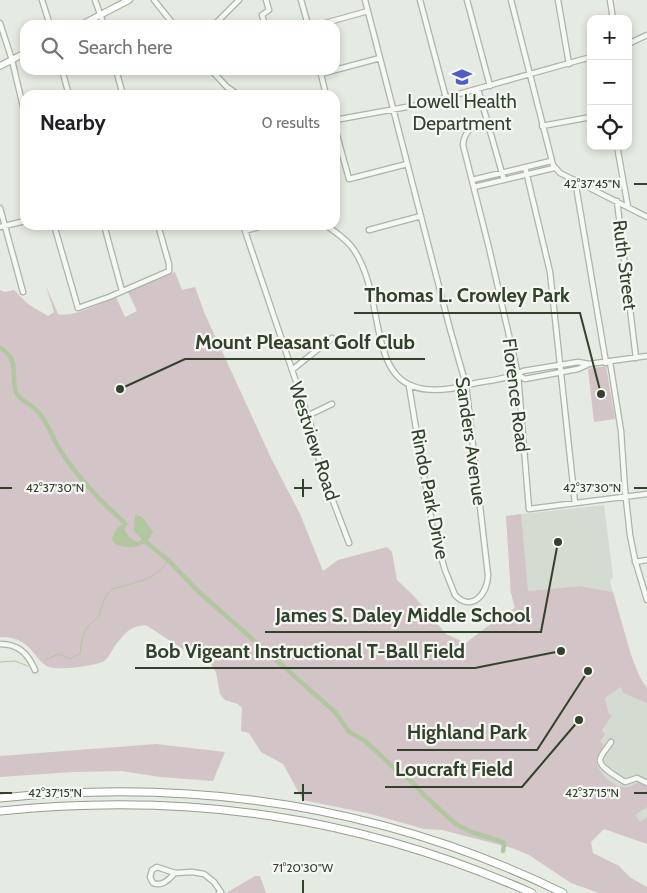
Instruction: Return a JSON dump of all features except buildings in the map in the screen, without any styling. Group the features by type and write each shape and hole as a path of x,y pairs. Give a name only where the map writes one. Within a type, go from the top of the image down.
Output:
{"highway":[{"path":"0,798 82,792 146,791 209,794 288,804 366,821 428,838 488,860 563,893"},
{"path":"0,811 79,805 150,804 221,809 276,816 331,826 400,844 460,863 532,893"}],"main road":[{"path":"90,20 129,0"},
{"path":"0,66 20,56"}],"street":[{"path":"42,0 48,20"},
{"path":"95,0 102,20"},
{"path":"154,0 170,20"},
{"path":"219,20 238,0"},
{"path":"264,20 262,15 268,10 266,0"},
{"path":"301,0 307,20"},
{"name":"Sanders Avenue","path":"365,0 454,346 466,385 488,581 484,592 474,601 465,603 458,598"},
{"path":"420,0 446,98"},
{"path":"467,0 490,86"},
{"path":"512,0 529,75 554,168 647,217"},
{"path":"558,0 569,64"},
{"path":"610,0 612,15"},
{"path":"336,20 368,11"},
{"path":"0,23 20,94"},
{"path":"632,42 647,35"},
{"path":"340,69 380,58"},
{"path":"340,119 423,104 587,58"},
{"path":"63,75 68,90"},
{"path":"117,75 122,90"},
{"path":"216,75 232,90"},
{"path":"321,75 325,90"},
{"path":"478,89 504,180"},
{"path":"542,126 587,118"},
{"name":"Florence Road","path":"488,120 470,128 463,140 463,150 474,187 518,375 529,509 575,503"},
{"path":"340,146 349,179 407,164"},
{"path":"618,150 628,207"},
{"path":"472,180 551,161"},
{"path":"525,167 550,272 575,503 647,494"},
{"path":"474,187 554,168"},
{"path":"575,180 590,273 620,432 625,497 635,562 647,600"},
{"name":"Ruth Street","path":"617,202 636,358"},
{"path":"0,208 2,226 23,292"},
{"path":"369,230 421,216"},
{"path":"2,226 20,222"},
{"path":"55,230 78,308 169,271 169,264 159,230"},
{"path":"105,230 122,291"},
{"path":"332,230 348,242 358,256 368,284 386,357 395,373 409,386 422,390 448,390 518,375 523,371 578,362 589,364 647,356"},
{"name":"Westview Road","path":"245,231 307,416 322,472 349,543"},
{"path":"292,370 332,338"},
{"path":"518,375 524,378 578,369 589,364"},
{"name":"Rindo Park Drive","path":"409,386 433,530 448,579 458,598"},
{"path":"307,416 332,404"},
{"path":"635,562 647,560"},
{"path":"0,644 7,644 22,650 30,657 35,670"},
{"path":"611,742 600,759 600,764 624,782 637,778 647,783"},
{"path":"176,873 161,884 153,883 150,877 151,871 157,867 176,873 192,872 204,874 214,882 220,892"}],"shaded area":[{"path":"175,272 182,290 195,287 204,312 272,460 300,514 323,571 338,560 387,547 392,552 397,580 414,596 446,634 466,643 501,616 515,608 511,593 506,516 521,514 528,591 580,586 613,592 631,655 641,680 647,688 647,703 623,693 621,687 605,698 609,714 612,716 602,731 605,734 600,742 603,746 596,761 603,774 614,784 625,787 638,783 647,786 647,807 635,815 640,822 647,817 647,844 604,829 591,842 593,853 619,866 631,878 647,887 647,893 599,893 571,883 529,855 512,848 442,830 424,829 371,814 303,800 283,764 261,752 249,733 241,731 242,708 238,704 225,700 220,694 216,672 211,664 189,653 146,625 129,630 104,661 73,668 47,666 21,641 0,637 0,290 5,292 14,290 28,304 48,316 54,312 46,286 58,314 64,315 79,312 116,297 125,317 137,311 128,292"},
{"path":"606,366 615,419 594,422 588,369"},
{"path":"604,505 613,577 610,581 613,592 580,586 511,593 506,516"},
{"path":"135,515 142,517 153,532 147,542 131,547 115,544 112,539 117,528 123,524 124,520 128,524 124,529 129,537 136,542 141,541 141,538 134,531"},
{"path":"639,675 647,688 647,844 580,758 604,734 602,732 612,716 609,714 605,698"},
{"path":"156,744 225,752 213,781 161,777 121,771 0,777 0,756"},
{"path":"255,876 260,876 266,893 226,893"}],"waterway":[{"path":"0,348 11,358 13,363 14,386 18,395 42,417 59,448 83,481 124,522"},
{"path":"147,543 168,560 199,592 335,712 349,732 364,740 456,824 471,832 503,842 503,851"},
{"path":"45,660 59,654 70,659 80,654 84,633 89,625 98,618 103,602 109,592 112,589 144,580 158,572 168,560"},
{"path":"0,662 15,661 28,666"}],"place":[{"name":"Lowell Health Department","path":"462,77"},
{"name":"Mount Pleasant Golf Club","path":"120,389"},
{"name":"Thomas L. Crowley Park","path":"601,394"},
{"name":"James S. Daley Middle School","path":"558,542"},
{"name":"Bob Vigeant Instructional T-Ball Field","path":"561,651"},
{"name":"Highland Park","path":"588,671"},
{"name":"Loucraft Field","path":"579,720"}]}
